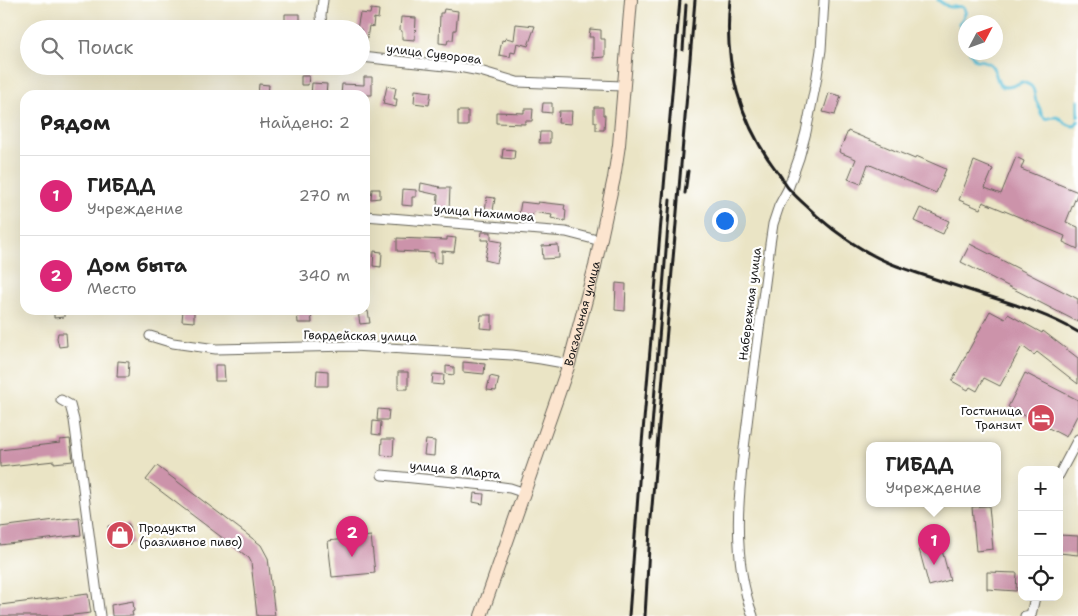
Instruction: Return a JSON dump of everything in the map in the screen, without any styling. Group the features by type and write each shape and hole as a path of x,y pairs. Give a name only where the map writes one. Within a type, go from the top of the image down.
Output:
{"main road":[{"name":"Вокзальная улица","path":"481,616 570,364 588,297 614,178 619,146 631,0"}],"street":[{"path":"321,20 323,0"},
{"name":"Набережная улица","path":"753,616 742,576 738,540 741,473 773,224 779,206 788,189 806,132 822,50 824,0"},
{"name":"улица Суворова","path":"370,58 464,68 517,82 623,86"},
{"name":"улица Нахимова","path":"370,216 566,232 601,241"},
{"name":"Гвардейская улица","path":"150,336 173,343 216,349 352,346 512,355 570,364"},
{"path":"61,400 70,405 74,420 100,616"},
{"path":"1063,467 1078,439"},
{"name":"улица 8 Марта","path":"382,475 496,486 524,493"},
{"path":"1025,616 1031,614 1034,601"}],"building":[{"path":"371,9 379,10 378,19 374,18 373,27 370,26 370,20 359,20 360,13 370,14"},
{"path":"444,9 458,11 453,40 448,40 447,44 439,43 440,13 443,13"},
{"path":"285,14 300,14 300,20 285,20"},
{"path":"401,17 416,18 415,40 402,39 402,31 400,30"},
{"path":"516,24 535,26 528,46 517,43 515,53 511,52 510,57 499,55 502,40 505,41 506,38 514,40"},
{"path":"590,29 601,30 601,39 605,39 605,57 593,58 593,37 589,37"},
{"path":"301,76 309,76 308,85 301,85"},
{"path":"364,77 372,77 372,95 370,95 370,90 341,90 342,84 364,85"},
{"path":"312,83 327,84 326,90 311,90"},
{"path":"259,84 269,85 268,90 258,90"},
{"path":"387,86 396,88 394,99 397,99 396,107 383,104"},
{"path":"415,90 431,92 429,105 414,103"},
{"path":"829,93 841,96 835,115 823,112"},
{"path":"543,103 552,103 552,113 542,112"},
{"path":"594,107 603,107 603,115 605,115 604,130 596,130"},
{"path":"524,109 533,109 532,121 525,121 525,124 496,123 496,112 524,113"},
{"path":"458,111 468,111 468,126 458,126"},
{"path":"559,111 572,111 571,124 558,123"},
{"path":"848,131 915,159 916,156 946,169 936,193 868,164 861,184 848,179 856,159 839,152"},
{"path":"540,132 550,132 550,143 539,143"},
{"path":"503,149 515,150 514,159 502,158"},
{"path":"1016,157 1024,161 1021,169 1078,192 1066,222 1078,227 1078,249 1063,242 1065,236 983,202 980,209 959,200 974,161 993,169 985,188 1001,194"},
{"path":"421,183 439,188 450,188 449,210 437,210 438,195 420,191"},
{"path":"372,189 380,189 380,198 371,199"},
{"path":"403,189 416,190 416,197 412,197 412,206 402,205"},
{"path":"487,197 495,198 493,211 485,210"},
{"path":"521,202 565,205 565,221 551,218 552,215 533,212 532,216 519,214"},
{"path":"920,208 949,221 943,234 914,221"},
{"path":"482,232 491,232 491,240 502,242 497,263 485,260 489,240 481,240"},
{"path":"447,237 456,238 454,252 442,251 442,263 434,262 434,253 397,251 397,238 447,240"},
{"path":"970,244 1078,299 1078,322 961,262"},
{"path":"558,245 559,258 543,259 542,246"},
{"path":"374,251 382,252 381,267 373,266"},
{"path":"616,283 626,284 625,311 615,310"},
{"path":"990,311 1005,319 1008,314 1042,333 1043,331 1078,358 1078,384 1037,352 1034,355 1022,346 1000,386 984,378 977,391 970,387 968,390 952,381"},
{"path":"54,315 64,315 64,317 54,318"},
{"path":"183,315 194,315 194,322 182,321"},
{"path":"297,315 311,315 312,323 298,323"},
{"path":"358,315 369,315 370,323 360,324"},
{"path":"481,315 492,315 492,329 480,328"},
{"path":"58,333 66,333 67,346 59,347"},
{"path":"118,361 129,362 128,377 117,377"},
{"path":"463,362 485,364 484,374 463,372"},
{"path":"215,365 224,365 225,381 215,381"},
{"path":"446,366 454,367 454,375 446,374"},
{"path":"317,370 328,371 328,386 316,386"},
{"path":"398,372 408,372 408,389 398,389"},
{"path":"1025,373 1078,400 1078,414 1066,437 1008,407"},
{"path":"433,374 444,375 443,385 432,384"},
{"path":"490,376 499,378 496,391 487,390"},
{"path":"378,409 389,410 388,420 377,420"},
{"path":"373,421 381,422 380,435 372,434"},
{"path":"70,439 73,461 54,463 54,461 0,467 0,450 60,443 60,440"},
{"path":"382,439 394,439 393,456 381,455"},
{"path":"426,440 435,441 434,456 424,455"},
{"path":"157,466 261,545 268,558 275,616 257,616 249,558 146,480"},
{"path":"474,493 484,494 483,504 473,502"},
{"path":"972,507 989,507 993,549 976,551"},
{"path":"79,517 81,535 0,545 0,527"},
{"name":"Продукты (разливное пиво)","path":"129,524 131,544 111,547 108,526"},
{"path":"1063,535 1078,536 1078,555 1063,553"},
{"path":"371,536 375,573 332,577 328,541"},
{"path":"940,543 950,580 929,586 919,549"},
{"path":"987,572 1017,573 1016,591 987,589"},
{"path":"88,594 91,613 64,616 0,616 0,605"},
{"path":"133,601 133,616 112,616 111,605"}],"waterway":[{"path":"938,0 948,7 961,7 966,12 964,15"},
{"path":"975,60 990,64 995,71 998,82 1003,87 1022,82 1032,87 1041,113 1046,119 1058,117 1071,126 1075,126 1078,121"},
{"path":"1078,101 1078,108"},
{"path":"1078,108 1078,116"}],"railway":[{"path":"629,616 680,0"},
{"path":"645,616 650,530 695,0"},
{"path":"730,0 729,47 737,92 754,135 765,155 787,186 800,200 835,231 855,245 886,262 1035,312 1078,332"},
{"path":"683,50 686,5"},
{"path":"685,193 688,171"},
{"path":"651,439 670,200"}],"place":[{"name":"Гостиница Транзит","path":"1041,418"},
{"name":"Продукты (разливное пиво)","path":"120,535"},
{"name":"Дом быта","path":"352,557"},
{"name":"ГИБДД","path":"934,565"}]}
